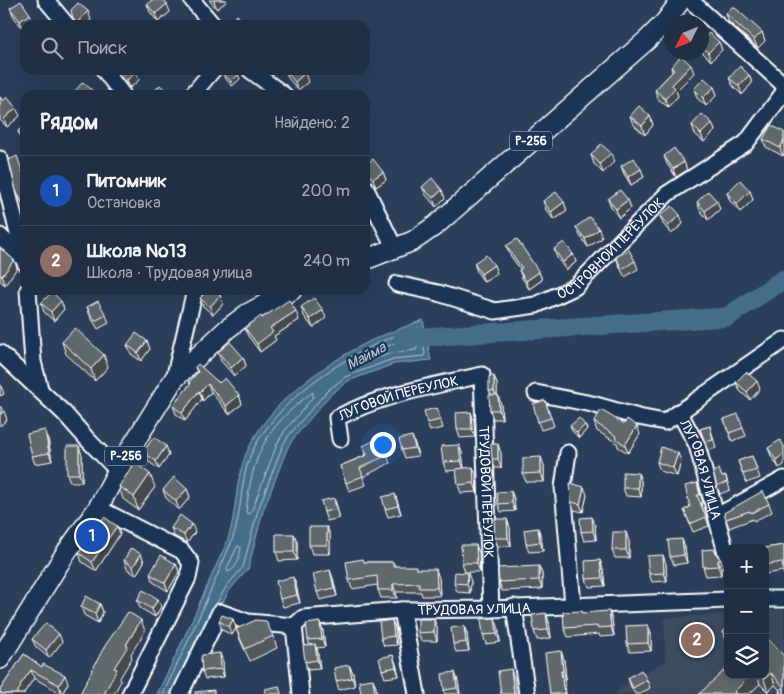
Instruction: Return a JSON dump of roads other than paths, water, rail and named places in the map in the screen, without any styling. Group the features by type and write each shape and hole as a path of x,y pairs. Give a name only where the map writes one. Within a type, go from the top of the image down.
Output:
{"main road":[{"name":"Р-256","path":"370,258 413,241 436,225 647,40 665,22 681,0"},
{"name":"Р-256","path":"0,659 65,554 98,508 118,471 174,379 227,329 247,314 283,295"}],"street":[{"path":"46,0 63,20"},
{"path":"192,0 209,20"},
{"name":"ОСТРОВНОЙ ПЕРЕУЛОК","path":"397,284 438,293 495,311 536,305 575,287 667,194 746,143 784,91 783,84 690,0"},
{"path":"108,75 119,90"},
{"path":"196,90 209,75"},
{"path":"257,75 277,90"},
{"path":"0,159 20,241"},
{"path":"370,197 395,249"},
{"path":"0,236 20,257"},
{"path":"28,295 33,362 40,389"},
{"path":"174,379 194,295"},
{"name":"ЛУГОВАЯ УЛИЦА","path":"536,393 592,404 638,417 665,422 784,340"},
{"path":"0,353 40,389 118,471"},
{"name":"ЛУГОВОЙ ПЕРЕУЛОК","path":"340,439 337,418 358,407 403,393 482,375"},
{"name":"ТРУДОВОЙ ПЕРЕУЛОК","path":"482,375 491,608"},
{"name":"ЛУГОВАЯ УЛИЦА","path":"679,412 697,445 724,544"},
{"path":"568,453 564,487 573,605"},
{"path":"717,516 784,479"},
{"path":"98,508 182,551 191,563 185,585 130,694"},
{"path":"769,599 784,599"},
{"name":"ТРУДОВАЯ УЛИЦА","path":"294,626 303,618 402,610 724,600"},
{"path":"514,607 528,694"},
{"path":"402,610 417,694"},
{"path":"180,694 220,612 248,622 294,626 300,694"}],"water":[{"path":"423,320 431,360 394,364 348,381 330,395 293,439 287,449 263,511 248,569 229,591 176,694 157,694 190,626 228,539 242,464 255,435 282,402 316,374 370,341"}],"waterway":[{"name":"Майма","path":"403,340 409,338 727,317 784,279"}],"place":[{"name":"Питомник","path":"92,536"},
{"name":"Школа №13","path":"697,640"}]}
